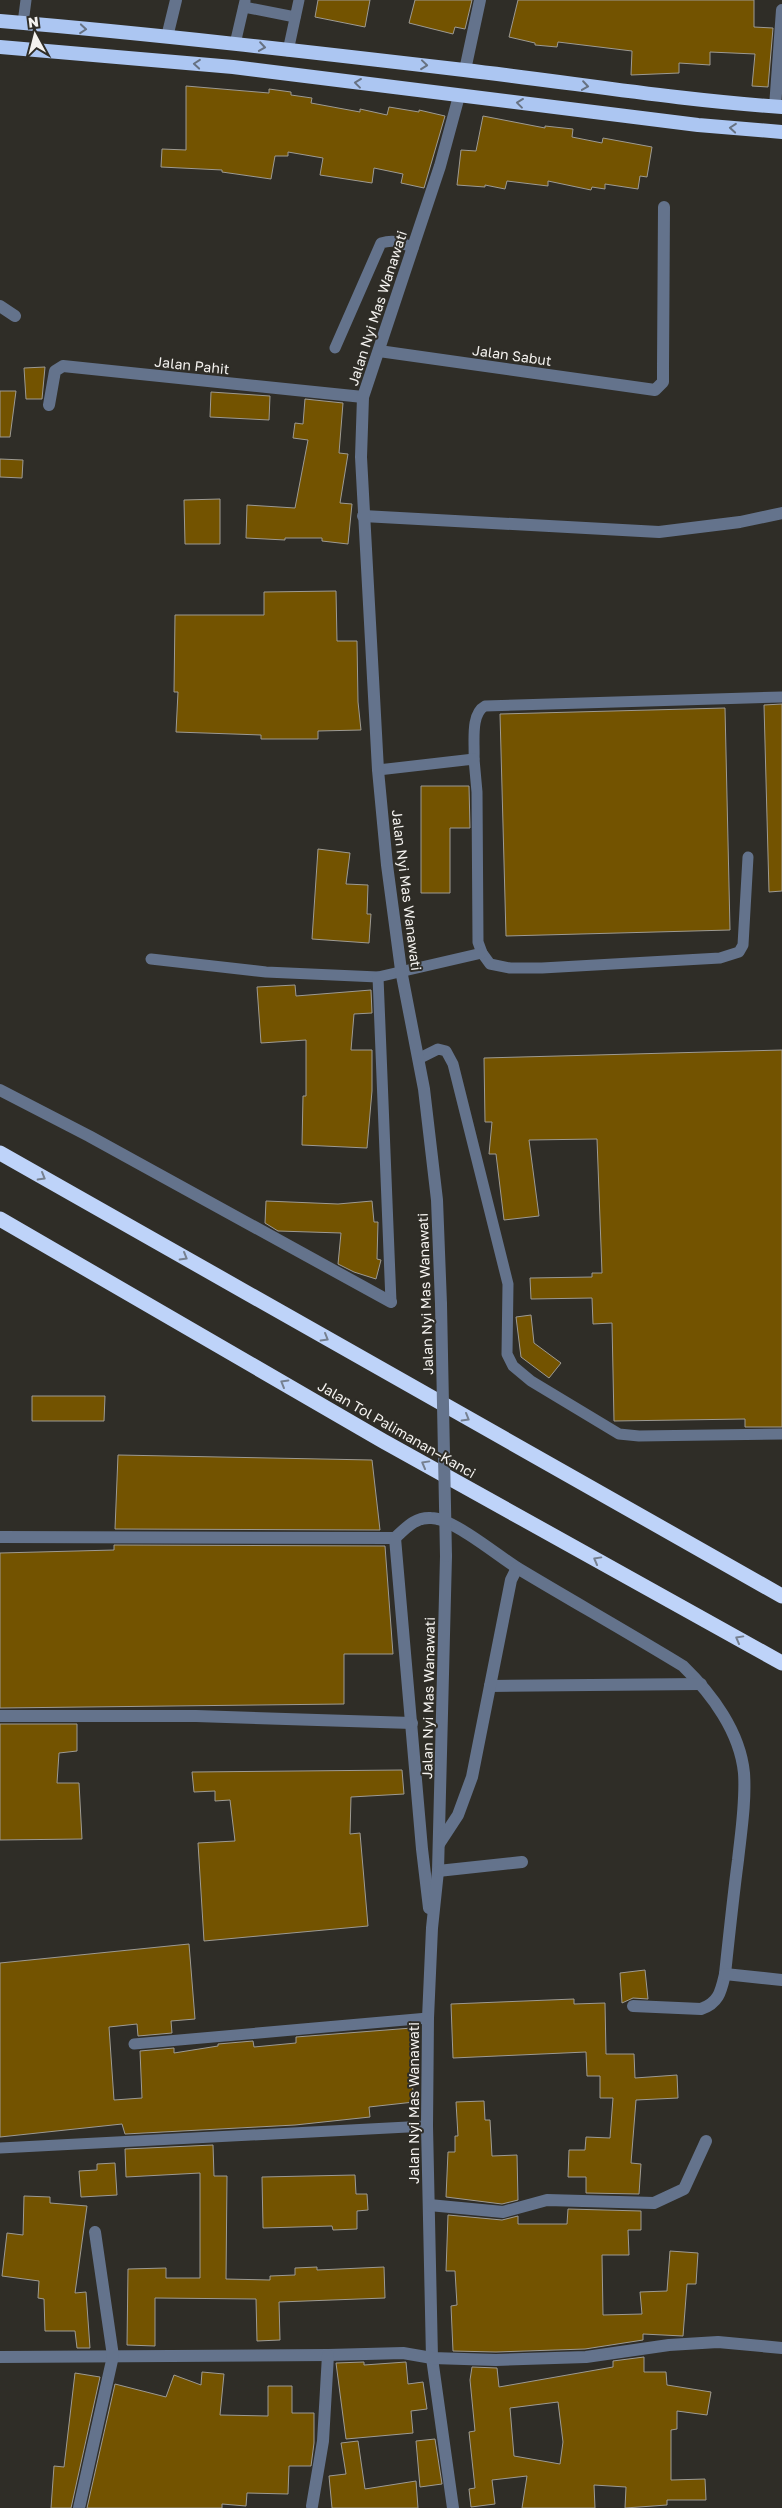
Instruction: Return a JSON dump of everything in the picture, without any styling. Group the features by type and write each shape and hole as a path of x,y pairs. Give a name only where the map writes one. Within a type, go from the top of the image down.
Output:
{"highway":[{"path":"0,21 235,44 465,70 648,94 778,107"},
{"path":"0,46 233,67 698,125 782,132"},
{"path":"0,1153 782,1596"},
{"name":"Jalan Tol Palimanan–Kanci","path":"0,1219 383,1441 782,1663"}],"street":[{"path":"167,37 176,0"},
{"path":"465,70 480,0"},
{"path":"778,107 782,10"},
{"name":"Jalan Nyi Mas Wanawati","path":"453,2508 432,2358 427,2126 428,2018 432,1928 439,1844 446,1556 441,1304 436,1200 420,1058 402,970 387,865 378,770 361,457 363,397 440,166 458,96"},
{"name":"Jalan Sabut","path":"378,351 655,390 662,382 664,207"},
{"path":"0,306 15,316"},
{"name":"Jalan Pahit","path":"49,406 55,371 63,366 363,397"},
{"path":"363,516 659,532 740,522 782,513"},
{"path":"0,1090 98,1141 391,1302"},
{"path":"0,1537 395,1538 409,1524 419,1519 432,1518 457,1528 517,1568 683,1666 701,1684 728,1725 736,1742 744,1772 744,1806 725,1974 719,1997 710,2006 701,2009 633,2006"},
{"path":"395,1538 422,1850 432,1928"},
{"path":"439,1844 458,1815 472,1777 511,1580 517,1568"},
{"path":"490,1686 701,1684"},
{"path":"0,1716 196,1716 412,1723"},
{"path":"438,1871 522,1862"},
{"path":"725,1974 782,1980"},
{"path":"428,2205 503,2212 547,2200 654,2203 684,2189 706,2141"},
{"path":"79,2508 113,2356 95,2232"},
{"path":"0,2357 396,2353 432,2358 496,2360 586,2357 669,2345 718,2342 782,2348"},
{"path":"312,2506 323,2441 328,2355"}],"lane":[{"path":"23,23 26,0"},
{"path":"288,51 298,0"},
{"path":"235,44 244,3 295,17"},
{"path":"334,348 381,243 390,240 399,241 413,248"},
{"path":"748,857 743,945 739,952 720,958 542,968 510,968 490,964 482,953 478,942 477,792 474,759 476,716 480,709 485,706 782,697"},
{"path":"378,770 474,759"},
{"path":"151,959 266,972 378,977 482,953"},
{"path":"378,977 391,1302"},
{"path":"420,1058 438,1049 446,1051 453,1064 508,1284 507,1354 513,1366 531,1381 619,1434 638,1436 782,1434"},
{"path":"134,2044 428,2018"},
{"path":"0,2148 427,2126"}],"building":[{"path":"318,0 370,0 365,27 315,17"},
{"path":"415,0 472,0 465,29 455,27 453,34 409,23"},
{"path":"518,0 754,0 754,27 773,28 768,87 752,86 755,54 710,52 710,65 679,63 679,73 631,75 632,51 558,42 557,47 535,45 535,43 509,37"},
{"path":"186,86 269,93 269,89 291,92 291,95 312,98 311,103 360,112 360,109 387,115 389,107 419,112 419,110 445,116 424,188 401,183 403,174 374,168 372,183 320,175 323,158 288,152 288,156 275,156 271,179 222,172 222,170 161,167 162,149 186,150"},
{"path":"483,116 545,128 545,126 573,129 572,137 602,143 603,138 652,147 647,177 640,176 638,189 605,184 605,189 592,187 591,190 548,181 548,186 507,181 505,189 485,185 485,187 457,185 461,150 476,151"},
{"path":"45,367 42,399 26,399 24,368"},
{"path":"0,391 16,391 10,437 0,437"},
{"path":"211,392 270,396 269,420 210,417"},
{"path":"305,399 343,403 339,453 348,454 340,503 352,504 348,544 322,541 322,538 285,538 285,540 246,538 247,505 295,508 308,440 293,438 295,423 303,424"},
{"path":"0,459 23,460 22,478 0,477"},
{"path":"220,499 220,544 185,544 184,500"},
{"path":"336,591 337,641 357,641 358,702 361,730 318,731 318,739 261,739 261,735 176,732 178,692 174,692 175,615 264,615 264,592"},
{"path":"782,704 782,891 769,892 764,705"},
{"path":"725,708 730,930 506,936 500,714"},
{"path":"421,786 469,786 470,828 450,828 450,893 421,893"},
{"path":"318,849 350,853 346,884 368,885 367,914 371,914 369,943 312,939"},
{"path":"295,985 296,996 371,990 372,1013 354,1014 351,1050 372,1050 372,1091 367,1148 302,1145 303,1096 306,1096 306,1040 261,1043 257,987"},
{"path":"782,1050 782,1427 745,1427 745,1419 614,1421 612,1323 593,1324 592,1298 531,1299 530,1278 592,1277 592,1273 602,1273 597,1139 529,1140 539,1216 504,1220 496,1154 489,1154 492,1122 485,1122 484,1058"},
{"path":"266,1201 338,1204 372,1201 374,1222 378,1222 377,1259 381,1260 376,1279 354,1272 338,1264 341,1233 278,1231 265,1223"},
{"path":"531,1315 534,1343 561,1363 549,1378 521,1357 516,1317"},
{"path":"32,1396 105,1396 104,1421 32,1421"},
{"path":"118,1455 372,1460 380,1530 115,1529"},
{"path":"114,1545 385,1546 393,1654 344,1654 344,1704 0,1708 0,1553 114,1550"},
{"path":"0,1724 77,1724 77,1751 59,1753 57,1783 79,1783 82,1839 0,1840"},
{"path":"402,1770 404,1794 351,1797 350,1834 360,1833 368,1926 204,1941 198,1843 235,1841 230,1800 215,1801 215,1791 194,1792 192,1772"},
{"path":"189,1944 195,2019 171,2021 172,2033 138,2036 137,2024 109,2027 114,2100 142,2098 140,2051 174,2048 174,2053 218,2046 218,2044 253,2041 254,2047 296,2043 296,2037 412,2028 415,2069 411,2069 414,2102 369,2107 370,2117 295,2125 125,2134 122,2124 0,2137 0,1963"},
{"path":"645,1970 648,1999 633,1998 622,2003 620,1973"},
{"path":"574,1999 574,2004 605,2003 606,2054 634,2054 635,2078 677,2075 678,2098 636,2100 631,2163 641,2164 639,2194 586,2193 586,2177 568,2177 569,2150 585,2150 586,2137 610,2138 613,2098 600,2098 600,2076 587,2076 586,2052 453,2058 451,2004"},
{"path":"484,2101 485,2120 490,2120 492,2156 517,2155 518,2200 502,2204 446,2197 448,2152 455,2152 455,2136 458,2136 456,2102"},
{"path":"213,2145 214,2176 227,2176 226,2279 270,2280 270,2276 295,2275 295,2268 317,2267 317,2270 384,2267 385,2298 279,2302 280,2340 257,2341 256,2299 155,2298 155,2346 127,2345 128,2269 166,2268 166,2278 200,2278 200,2173 126,2177 125,2149"},
{"path":"115,2163 117,2195 81,2197 79,2171 97,2170 97,2164"},
{"path":"355,2175 356,2194 367,2194 368,2210 357,2211 357,2229 333,2230 332,2226 263,2228 262,2177"},
{"path":"24,2196 50,2197 50,2203 87,2206 75,2293 86,2292 90,2348 77,2348 75,2331 45,2331 44,2299 38,2298 39,2281 2,2276 7,2233 23,2235"},
{"path":"568,2209 641,2211 641,2230 628,2230 629,2255 602,2255 603,2315 642,2314 640,2292 667,2291 670,2251 698,2253 696,2284 687,2284 683,2336 643,2334 643,2340 585,2349 496,2352 453,2351 451,2306 457,2305 455,2271 446,2271 448,2215 502,2220 518,2216 518,2224 567,2224"},
{"path":"644,2357 644,2372 666,2372 667,2385 711,2392 707,2415 677,2411 677,2429 671,2430 671,2480 705,2479 706,2500 667,2500 667,2505 625,2508 626,2487 594,2485 595,2508 522,2508 527,2476 492,2480 495,2504 471,2507 469,2489 475,2488 469,2432 475,2431 470,2380 472,2367 497,2368 499,2387 613,2367 613,2361","holes":["558,2402 563,2442 560,2464 514,2456 510,2408"]},
{"path":"364,2362 364,2365 406,2362 408,2384 423,2382 427,2409 411,2411 413,2433 346,2439 336,2363"},
{"path":"202,2372 224,2374 220,2415 268,2416 268,2386 292,2386 292,2413 314,2413 314,2443 311,2466 289,2466 288,2494 247,2493 246,2506 222,2504 222,2508 87,2508 115,2384 166,2397 174,2375 201,2385"},
{"path":"75,2373 100,2377 71,2508 51,2508 54,2466 64,2467"},
{"path":"435,2439 442,2484 420,2487 416,2441"},
{"path":"358,2441 365,2489 416,2481 418,2508 332,2508 329,2476 346,2474 341,2443"}]}
